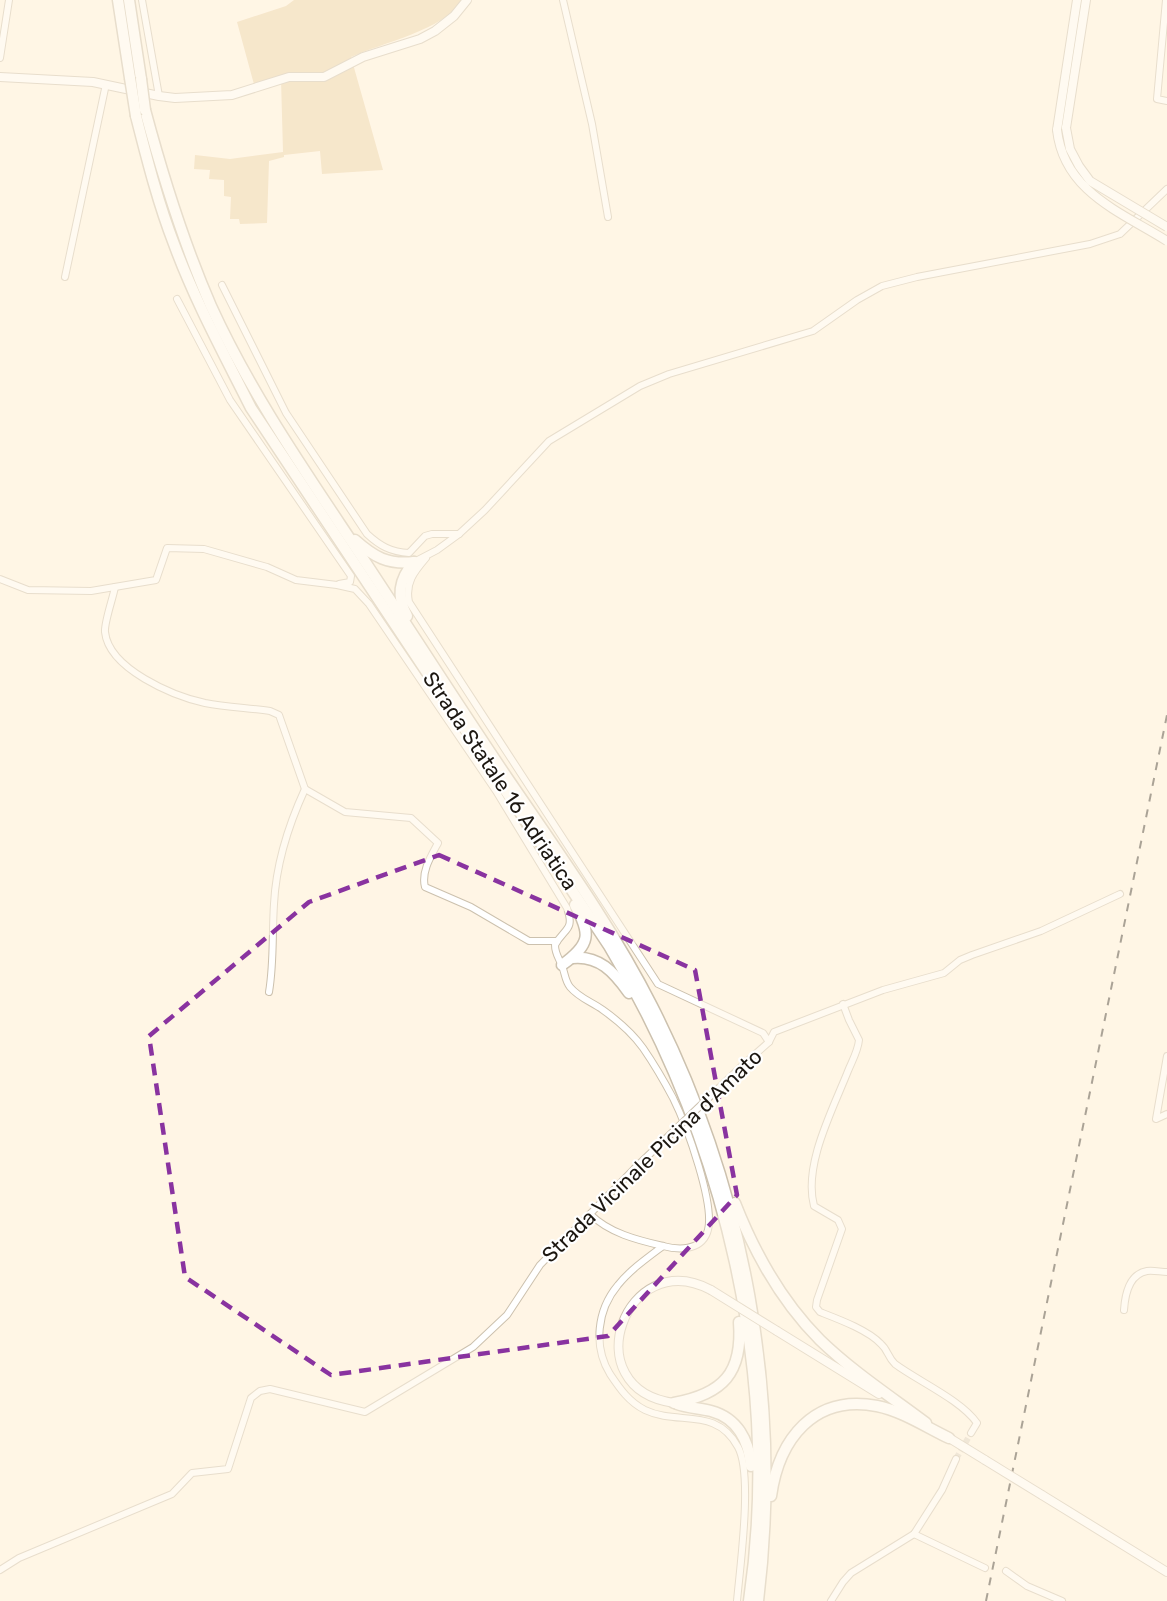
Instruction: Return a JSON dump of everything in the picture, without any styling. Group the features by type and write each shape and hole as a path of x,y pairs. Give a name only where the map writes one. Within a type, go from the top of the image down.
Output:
{"highway":[{"name":"Strada Statale 16 Adriatica","path":"118,0 131,81 140,113 181,231 212,308 270,416 627,958 677,1059 708,1136 741,1251 755,1328 761,1380 766,1482 758,1601"},
{"name":"Strada Statale 16 Adriatica","path":"129,0 131,81"},
{"name":"Strada Statale 16 Adriatica","path":"140,113 153,183 174,245 205,316 251,408 609,946 651,1022 675,1073 716,1189 744,1316 754,1389 757,1470 754,1555 749,1601"},
{"path":"345,531 359,544 386,561 397,564 414,562"},
{"path":"414,562 402,580 399,590 414,636"},
{"path":"549,854 586,927 586,939 572,958 562,965"},
{"path":"572,958 592,958 601,963 619,979 651,1022"},
{"path":"708,1136 755,1250 791,1307 830,1349 926,1423"},
{"path":"674,1403 694,1400 713,1391 728,1376 736,1360 740,1328 729,1241"},
{"path":"674,1403 720,1414 733,1423 744,1437 751,1462 754,1555"},
{"path":"760,1582 777,1467 788,1442 808,1421 832,1409 847,1405 868,1405 892,1411 949,1438"}],"main road":[{"path":"0,77 106,84 131,81 159,96 175,98 232,95 289,77 324,77 363,57 420,39 454,16 467,0"},
{"path":"1077,0 1062,129 1062,150 1070,169 1080,184 1093,196 1167,240"},
{"path":"1086,0 1062,129 1079,166 1090,181 1167,227"},
{"path":"674,1403 658,1400 646,1394 627,1375 619,1350 619,1333 622,1322 636,1300 658,1286 685,1282 711,1290 1167,1572"}],"street":[{"path":"0,58 9,0"},
{"path":"142,0 159,96"},
{"path":"563,0 592,124 608,218"},
{"path":"1166,0 1157,99 1167,101"},
{"path":"65,277 106,84"},
{"path":"414,562 459,534 486,510 549,441 647,383 669,374 813,331 857,300 882,286 960,268 1090,244 1120,234 1167,189"},
{"path":"222,285 286,414 367,534 381,546 398,552 409,552 425,536 459,534"},
{"path":"177,299 230,400 351,576 350,582 337,585"},
{"path":"0,579 28,590 92,591 156,580 167,548 204,549 267,567 296,580 355,589 369,604 496,791 567,908 570,927 557,941 555,951 568,984 603,1010 638,1041 674,1101 707,1195 709,1225 706,1236 700,1242 682,1249 663,1246 616,1232 600,1224 590,1214"},
{"path":"429,554 410,579 407,590 409,602 658,984 763,1033 769,1042"},
{"path":"115,587 104,630 108,646 129,669 154,684 206,703 270,711 279,715 304,789 280,857 274,904 273,970 269,992"},
{"path":"304,789 345,812 411,818 438,843 430,857 423,879 425,887 471,907 529,940 557,941"},
{"name":"Strada Vicinale Picina d'Amato","path":"0,1570 19,1558 171,1494 192,1473 228,1469 251,1398 260,1391 270,1389 365,1412 473,1347 507,1316 540,1265 634,1169 769,1042 774,1032 843,1004 944,972 960,960 1041,931 1120,894"},
{"path":"843,1004 859,1040 826,1124 815,1160 812,1196 814,1206 838,1220 842,1229 816,1307 820,1312 876,1339 895,1364 950,1399 971,1416 977,1423 971,1433"},
{"path":"1167,1056 1156,1119 1167,1114"},
{"path":"663,1246 617,1286 604,1308 599,1342 608,1370 619,1389 632,1403 656,1414 707,1420 727,1432 739,1448 744,1481 737,1601"},
{"path":"1124,1310 1125,1293 1134,1279 1146,1271 1167,1272"},
{"path":"831,1601 843,1582 852,1573 914,1534 942,1490 956,1459"},
{"path":"914,1534 985,1568"},
{"path":"1006,1571 1028,1586 1062,1601"}],"highlighted area":[{"path":"439,855 695,970 737,1195 608,1336 331,1375 185,1277 149,1036 309,902"}],"shaded area":[{"path":"294,0 462,0 442,20 427,28 351,57 383,170 322,174 320,151 284,155 284,157 269,161 267,223 240,224 239,219 230,219 231,197 224,196 224,180 209,179 210,170 194,169 195,155 230,159 283,152 281,79 255,88 237,22 286,6"}],"tunnel":[{"path":"956,1459 971,1433"}],"railway":[{"path":"986,1601 1167,715"}]}
